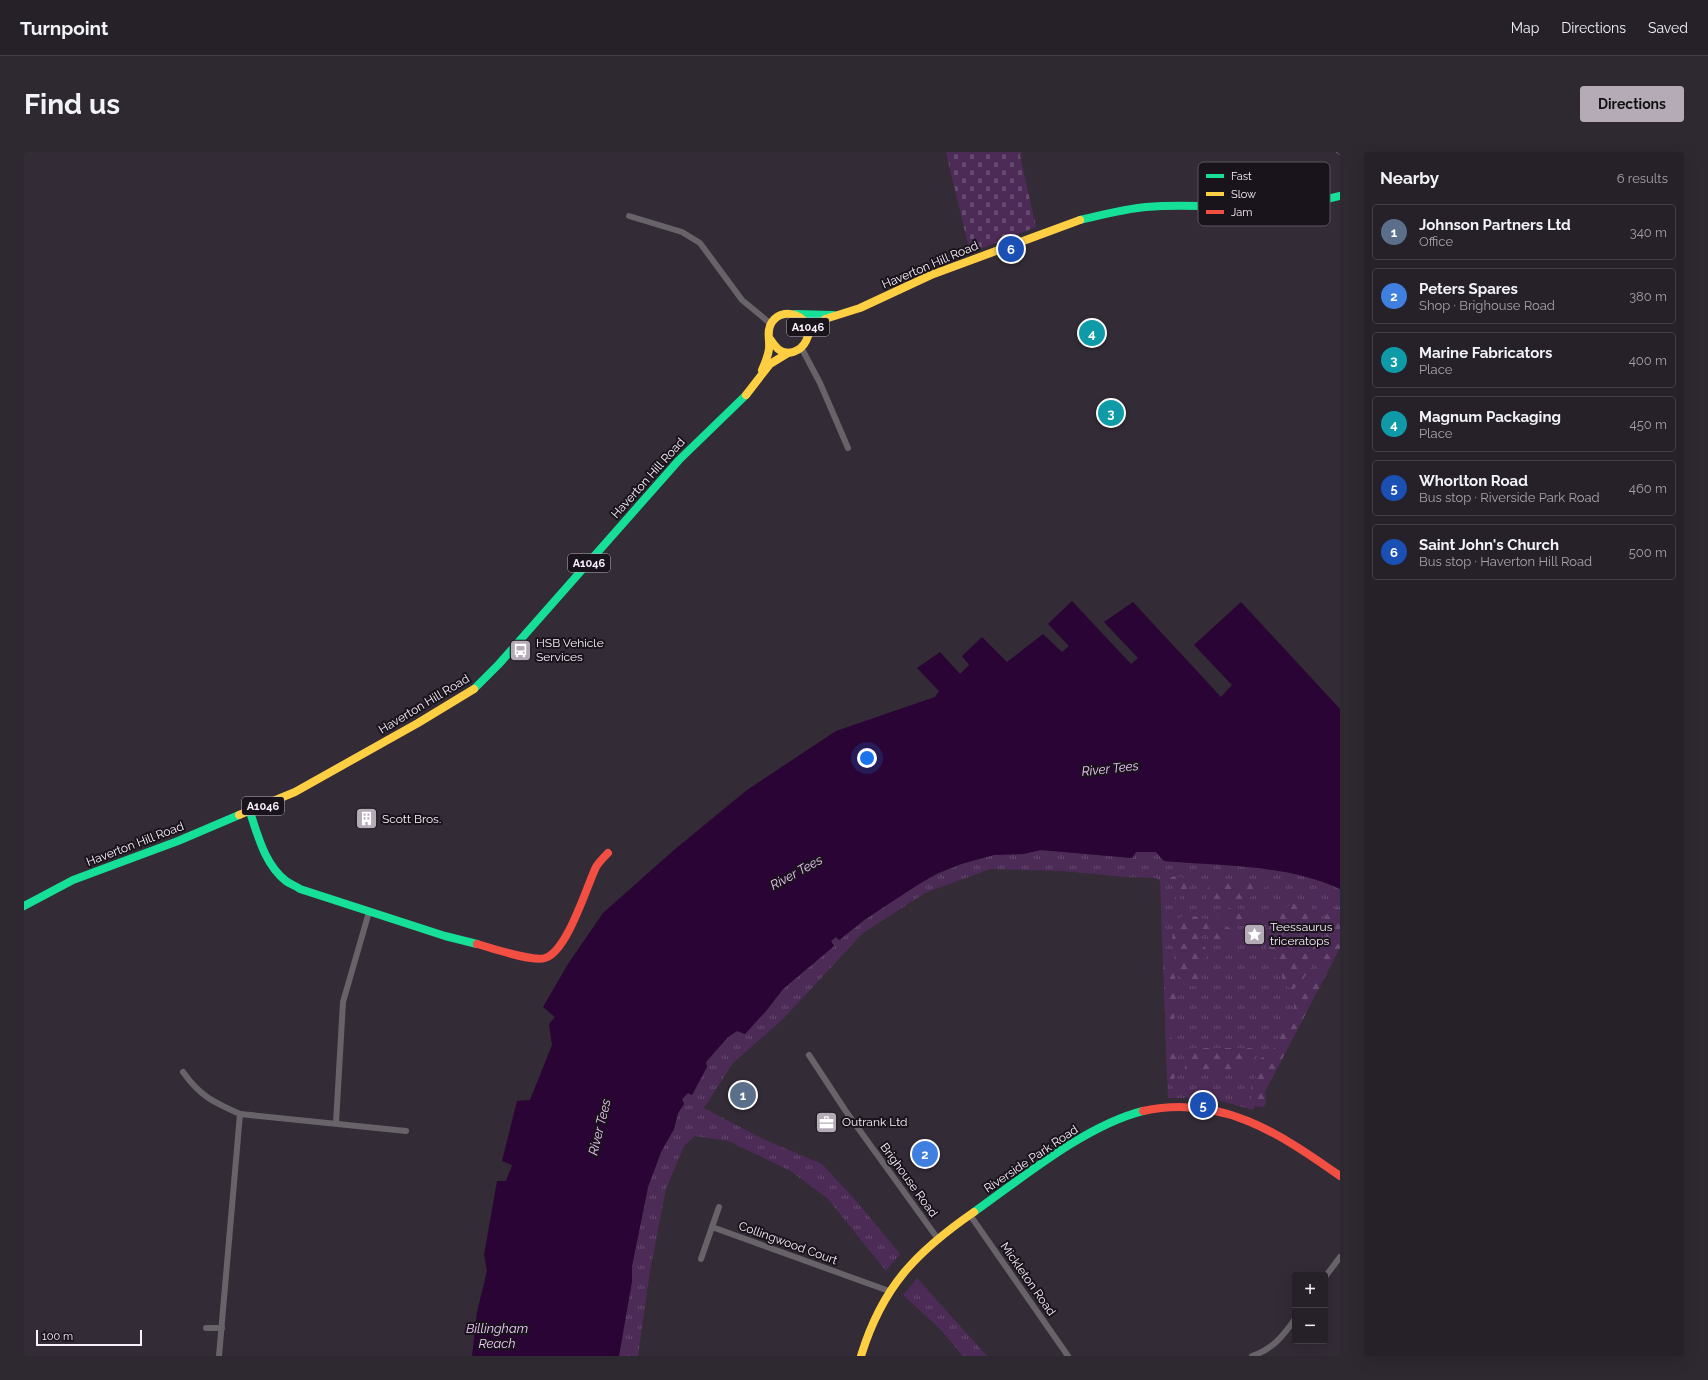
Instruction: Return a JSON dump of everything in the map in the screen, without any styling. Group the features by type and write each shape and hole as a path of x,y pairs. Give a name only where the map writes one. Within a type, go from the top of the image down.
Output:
{"main road":[{"name":"Haverton Hill Road","path":"1330,198 1340,196"},
{"name":"Haverton Hill Road","path":"24,906 73,880 178,841 295,792 418,723 479,685 679,460 751,391 770,364 788,353 802,349 807,342 809,334 825,319 860,308 931,275 1077,221 1138,208 1198,206"},
{"name":"Haverton Hill Road","path":"760,377 769,350 769,331 775,318 782,314 789,313 836,315"},
{"name":"A1046","path":"796,314 806,322 809,334"},
{"name":"A1046","path":"770,339 777,348 788,353"},
{"path":"250,812 267,856 275,870 286,882 300,889 452,938 531,958 545,958 556,952 566,937 597,865 608,853"},
{"name":"Riverside Park Road","path":"862,1356 869,1329 888,1292 900,1276 938,1239 1076,1141 1122,1118 1152,1110 1175,1107 1208,1108 1229,1112 1275,1131 1340,1176"}],"street":[{"path":"629,216 682,232 700,243 742,300 771,324"},
{"path":"802,349 820,383 848,448"},
{"path":"336,1123 343,1002 369,912"},
{"name":"Brighouse Road","path":"809,1055 845,1110 938,1239"},
{"path":"183,1072 195,1088 219,1105 240,1114 406,1130"},
{"path":"219,1356 240,1114"},
{"path":"700,1259 719,1207"},
{"name":"Mickleton Road","path":"970,1215 1068,1356"},
{"name":"Collingwood Court","path":"712,1227 888,1292"},
{"path":"1328,1273 1340,1257"},
{"path":"1252,1356 1263,1352 1282,1338 1292,1323"},
{"path":"206,1328 222,1328"}],"green space":[{"path":"946,152 1022,152 1020,155 1036,227 970,253"},
{"path":"1041,850 1132,858 1136,852 1156,852 1164,861 1231,865 1276,870 1319,881 1340,889 1340,943 1253,1110 1210,1098 1168,1098 1160,881 1156,878 1126,877 1062,871 990,869 925,893 863,933 782,1020 733,1063 704,1108 761,1138 822,1164 858,1203 900,1254 886,1271 827,1198 789,1170 728,1141 695,1136 684,1146 666,1189 650,1271 638,1356 619,1356 632,1281 632,1266 648,1187 661,1152 674,1129 678,1113 684,1104 682,1099 689,1093 692,1095 706,1062 728,1037 766,1011 783,989 834,946 831,941 836,937 840,940 893,900 931,877 951,868 997,854 1023,854"},
{"path":"1174,876 1186,878 1192,882 1175,904 1175,894 1170,878"},
{"path":"1232,880 1266,883 1266,886 1257,894 1250,897 1213,906 1209,905 1206,899 1208,887"},
{"path":"1302,900 1307,900 1312,908 1310,922 1297,931 1274,937 1267,928 1271,914"},
{"path":"1230,908 1255,910 1259,914 1258,919 1256,922 1247,926 1228,923 1221,919 1216,912"},
{"path":"1334,908 1340,908 1340,948 1265,1092 1266,1103 1264,1107 1253,1105 1251,1083 1261,1071 1259,1063 1260,1059 1272,1051 1276,1045 1287,1018 1293,1012 1295,1000 1318,971 1325,944 1322,923 1327,914"},
{"path":"1186,914 1219,923 1231,929 1235,933 1233,940 1225,941 1214,940 1203,933 1199,936 1205,947 1207,955 1202,966 1198,984 1192,986 1183,984 1175,961 1172,942 1174,926 1178,919"},
{"path":"1312,929 1316,930 1318,938 1316,955 1305,977 1294,989 1291,989 1282,983 1282,964 1266,952 1266,942 1273,939 1277,940 1284,943 1292,951 1300,952 1307,931"},
{"path":"1165,948 1167,949 1179,992 1171,1038 1178,1053 1178,1068 1174,1079 1170,1082 1167,1081 1163,951"},
{"path":"1187,1048 1250,1048 1256,1049 1257,1055 1250,1061 1241,1073 1223,1073 1220,1069 1208,1069 1201,1072 1187,1072 1185,1070 1185,1050"},
{"path":"917,1278 987,1356 963,1356 939,1328 903,1295"}],"water":[{"path":"1072,601 1131,664 1138,658 1104,622 1133,602 1221,697 1232,685 1194,645 1241,602 1340,709 1340,889 1319,881 1276,870 1231,865 1164,861 1156,852 1136,852 1132,858 1041,850 1023,854 994,855 961,864 936,874 864,920 839,940 836,937 831,941 834,946 783,989 766,1011 745,1034 737,1031 728,1037 706,1062 707,1067 692,1095 688,1093 682,1099 684,1104 678,1113 674,1129 661,1152 648,1187 632,1266 632,1281 619,1356 472,1356 477,1312 487,1271 484,1255 497,1181 506,1181 512,1165 502,1161 517,1101 530,1100 552,1045 549,1024 555,1017 543,1007 568,964 603,913 674,850 747,790 836,731 935,697 939,691 917,668 940,652 960,674 969,665 962,656 982,637 1007,662 1043,634 1062,652 1069,646 1048,624"}],"traffic: fast":[{"path":"1330,198 1340,196"},
{"path":"1080,220 1146,207 1198,206"},
{"path":"796,314 833,315"},
{"path":"474,689 499,664 679,460 746,395"},
{"path":"250,812 259,840 267,858 279,874 289,883 300,889 445,936 477,944"},
{"path":"24,906 73,880 178,841 239,815"},
{"path":"974,1212 1077,1140 1121,1118 1143,1111"}],"traffic: slow":[{"path":"809,334 825,319 860,308 931,275 1080,220"},
{"path":"762,370 769,352 769,328 778,316 792,314 798,316 808,326 809,333 804,345 794,352 786,353 778,349 770,339"},
{"path":"746,395 770,364 788,353"},
{"path":"239,815 295,792 418,723 474,689"},
{"path":"861,1356 879,1310 904,1273 918,1257 935,1242 974,1212"}],"traffic: jam":[{"path":"477,944 511,954 539,959 545,958 553,953 561,944 568,932 596,867 608,853"},
{"path":"1143,1111 1171,1107 1198,1108 1224,1113 1248,1121 1271,1132 1294,1145 1340,1176"}],"place":[{"name":"Saint John's Church","path":"1011,249"},
{"name":"Magnum Packaging","path":"1092,333"},
{"name":"Marine Fabricators","path":"1111,413"},
{"name":"HSB Vehicle Services","path":"521,650"},
{"name":"Scott Bros.","path":"366,819"},
{"name":"Teessaurus triceratops","path":"1254,934"},
{"name":"Johnson Partners Ltd","path":"743,1095"},
{"name":"Whorlton Road","path":"1203,1105"},
{"name":"Outrank Ltd","path":"826,1122"},
{"name":"Peters Spares","path":"925,1154"}],"water label":[{"name":"River Tees","path":"1110,768"},
{"name":"River Tees","path":"796,872"},
{"name":"River Tees","path":"599,1127"},
{"name":"Billingham Reach","path":"497,1336"}]}
